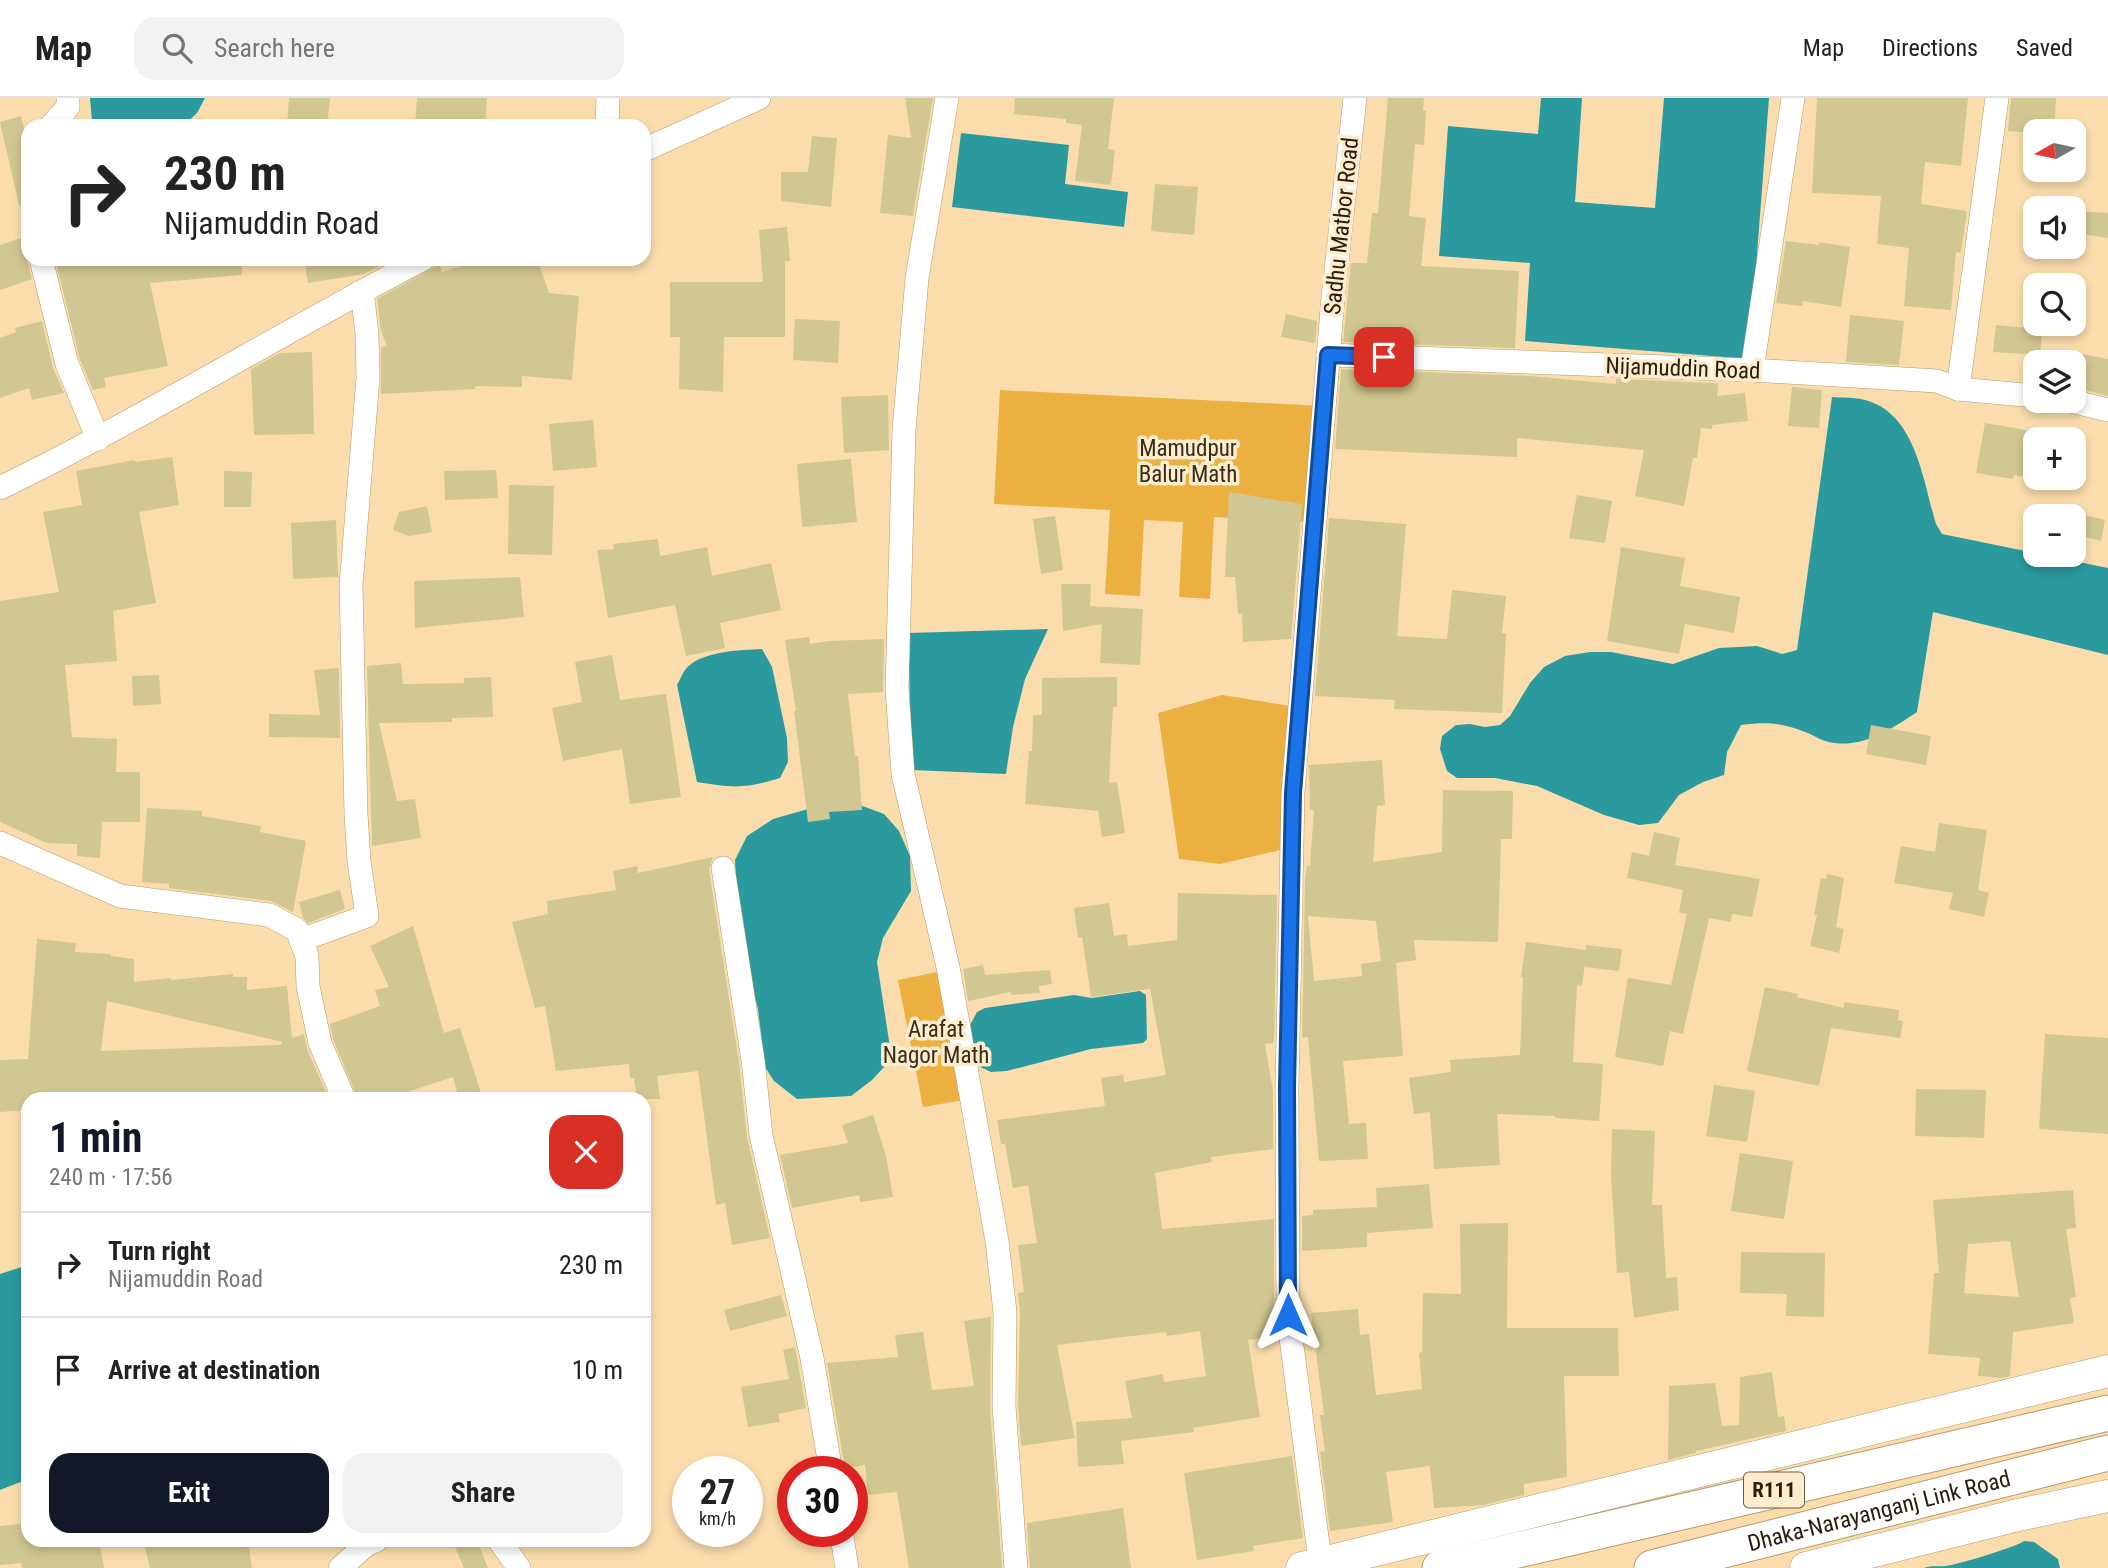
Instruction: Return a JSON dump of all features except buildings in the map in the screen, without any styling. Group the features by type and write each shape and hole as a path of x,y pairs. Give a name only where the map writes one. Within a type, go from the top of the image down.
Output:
{"main road":[{"name":"Dhaka-Narayanganj Link Road","path":"1440,1568 2108,1413"},
{"name":"Dhaka-Narayanganj Link Road","path":"1652,1568 2108,1453"}],"street":[{"path":"57,119 68,107 68,98"},
{"path":"607,119 608,98"},
{"path":"651,147 759,98"},
{"path":"947,98 917,278 904,430 897,689 903,774 948,967 997,1241 1005,1312 1004,1406 1016,1568"},
{"name":"Sadhu Matbor Road","path":"1314,1567 1288,1315 1287,1087 1293,793 1328,355 1355,98"},
{"path":"1752,370 1793,98"},
{"path":"1958,389 1997,98"},
{"path":"43,266 67,364 98,439"},
{"path":"0,488 98,439 410,266"},
{"path":"301,940 367,916 356,814 351,585 368,378 367,334 360,292"},
{"name":"Nijamuddin Road","path":"1328,355 1752,370 1937,381 1958,389 2023,395"},
{"path":"2086,405 2108,410"},
{"path":"0,843 120,895 269,915 297,930 307,956 308,986 320,1043 341,1092"},
{"path":"723,868 761,1135 812,1358 828,1456"},
{"path":"1314,1567 2108,1371"},
{"path":"1806,1568 2018,1515 2108,1496"},
{"path":"340,1568 364,1547"},
{"path":"504,1547 519,1568"},
{"path":"843,1547 846,1568"}],"green space":[{"name":"Mamudpur Balur Math","path":"1000,390 1324,406 1313,518 1301,522 1214,517 1210,599 1179,597 1183,522 1144,520 1140,596 1105,594 1110,510 994,504"},
{"path":"1222,695 1296,707 1285,849 1220,864 1179,859 1158,713"},
{"name":"Arafat Nagor Math","path":"942,971 964,1100 923,1107 898,980"}],"water":[{"path":"90,98 205,98 191,119 92,119"},
{"path":"1541,98 1582,98 1575,202 1655,208 1664,98 1769,98 1749,359 1525,341 1530,263 1439,256 1448,126 1538,134"},
{"path":"961,133 1069,145 1065,184 1128,192 1124,227 952,207"},
{"path":"1832,397 1865,400 1882,407 1896,419 1915,451 1936,524 1942,534 2023,551 2023,567 2086,567 2086,563 2108,568 2108,655 1933,612 1917,712 1885,732 1850,743 1825,741 1781,725 1741,725 1727,752 1724,775 1703,782 1679,795 1658,823 1639,825 1604,815 1537,786 1495,778 1457,778 1447,771 1440,749 1442,736 1456,725 1500,725 1510,716 1530,683 1544,667 1565,656 1611,652 1673,664 1719,648 1757,646 1782,654 1797,650"},
{"path":"1048,629 1025,679 1013,727 1006,774 912,770 908,633"},
{"path":"762,649 772,667 787,738 788,762 780,778 748,786 697,782 677,685 685,670 700,659 721,653"},
{"path":"857,804 884,814 899,831 910,856 911,891 883,938 877,962 889,1041 886,1065 851,1096 797,1099 774,1081 765,1067 758,1009 750,978 737,894 735,860 747,836 773,819 815,807"},
{"path":"1140,991 1146,995 1147,1039 1143,1043 1091,1049 1007,1071 991,1072 980,1067 975,1058 970,1025 977,1012 985,1008 1074,995 1092,998"},
{"path":"21,1267 21,1482 0,1490 0,1274"},
{"path":"2024,1541 2034,1542 2058,1559 2060,1568 1924,1568 1960,1563"}],"route":[{"path":"1288,1315 1287,1087 1293,793 1328,355 1384,357"}]}
